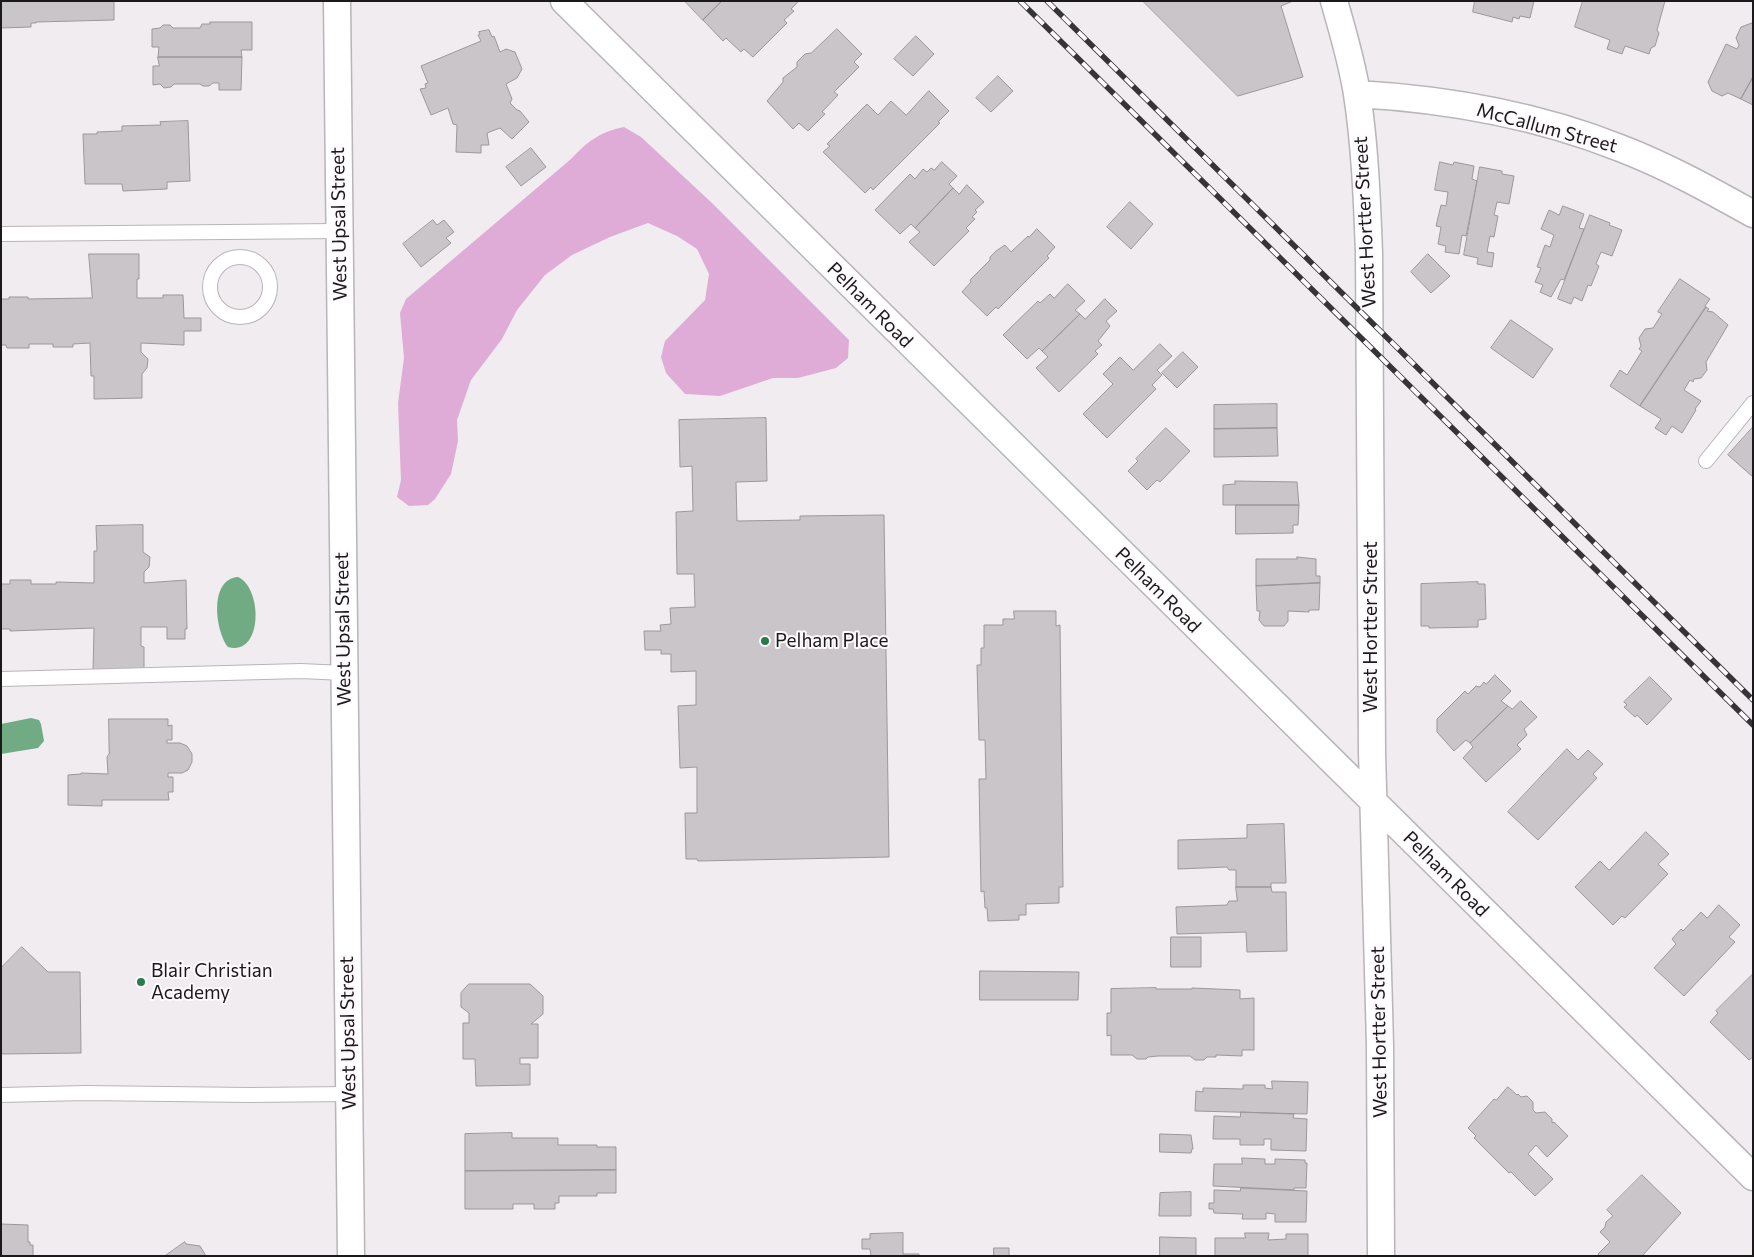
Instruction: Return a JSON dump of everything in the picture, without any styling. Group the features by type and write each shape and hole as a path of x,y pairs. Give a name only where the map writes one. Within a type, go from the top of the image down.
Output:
{"street":[{"name":"West Upsal Street","path":"336,1 351,1256"},
{"name":"Pelham Road","path":"564,1 1753,1177"},
{"name":"West Hortter Street","path":"1334,1 1344,33 1357,94 1367,194 1372,752 1380,1046 1380,1256"},
{"name":"McCallum Street","path":"1357,94 1422,99 1470,107 1568,130 1620,147 1661,165 1753,214"}],"lane":[{"path":"1,234 339,231"},
{"path":"241,233 241,257"},
{"path":"241,257 259,262 270,278 271,287 265,305 258,312 240,318 231,316 216,305 210,287 216,269 222,262 231,258 241,257"},
{"path":"1706,461 1753,403"},
{"path":"1,679 300,671 344,673"},
{"path":"1,1095 85,1093 349,1094"}],"shaded area":[{"path":"624,127 641,137 712,203 849,340 848,358 836,368 798,378 773,378 720,396 685,394 666,373 661,357 665,341 705,300 709,274 697,249 677,236 648,223 610,237 572,255 545,275 517,310 502,339 471,380 457,420 458,441 451,474 435,499 428,505 409,506 397,497 401,480 398,403 404,358 400,313 406,299 589,142 608,132"},
{"path":"238,577 246,584 252,594 256,620 248,642 240,647 228,647 220,629 217,606 222,586 229,580"},
{"path":"31,718 39,720 44,741 38,748 1,754 1,724"}],"building":[{"path":"1,1 114,1 114,20 36,22 31,23 31,27 1,28"},
{"path":"685,1 722,1 703,20"},
{"path":"722,1 798,2 791,9 794,11 784,20 787,23 753,57 744,49 741,52 726,38 723,41 703,20"},
{"path":"1143,1 1293,1 1281,6 1303,77 1238,96"},
{"path":"1475,1 1534,1 1530,18 1520,16 1519,19 1513,17 1512,22 1473,12"},
{"path":"1583,1 1665,1 1657,30 1659,33 1655,46 1651,48 1649,54 1625,46 1622,54 1607,49 1610,40 1575,27"},
{"path":"1753,21 1753,77 1741,99 1728,93 1722,96 1712,91 1708,82 1726,44 1737,49 1739,45 1736,38 1741,27"},
{"path":"210,22 252,22 252,50 241,50 242,57 158,57 159,47 152,47 152,29 160,28 163,25 170,25 173,28 200,28 202,24 210,24"},
{"path":"837,29 862,54 854,62 859,67 834,92 838,95 822,112 825,114 808,131 799,123 793,129 767,101 783,82 783,78 797,67 797,62 805,54 811,53"},
{"path":"489,30 492,37 494,36 500,52 506,49 515,52 522,69 517,78 506,84 512,99 510,103 529,122 512,139 500,128 487,133 489,145 481,145 481,153 456,152 457,125 453,124 448,108 431,115 420,89 426,88 425,84 428,83 421,66 481,41 478,35 480,34 479,32"},
{"path":"916,36 934,54 913,76 894,59"},
{"path":"158,57 242,57 241,90 219,90 219,83 213,83 209,86 174,84 171,87 164,88 160,84 153,85 153,66 159,66"},
{"path":"998,76 1013,91 991,112 976,98"},
{"path":"1753,77 1753,105 1741,99"},
{"path":"929,91 949,111 938,122 940,123 873,190 871,187 865,193 823,152 830,146 827,144 867,104 878,115 891,101 906,115"},
{"path":"188,121 190,181 167,182 167,189 123,191 122,184 85,184 83,134 122,131 122,126 161,125 160,122"},
{"path":"531,148 546,167 521,186 506,167"},
{"path":"942,162 957,176 949,184 953,188 915,228 911,224 900,234 875,210 910,174 915,179 923,169 927,172 931,168 934,170"},
{"path":"1440,162 1453,165 1454,162 1474,166 1472,179 1477,181 1466,236 1462,235 1459,254 1445,252 1446,246 1438,244 1441,227 1436,226 1441,205 1446,206 1448,192 1435,190"},
{"path":"1480,167 1502,171 1502,174 1514,176 1509,204 1497,202 1494,215 1498,216 1494,237 1490,236 1487,252 1494,253 1492,267 1477,264 1478,258 1464,255"},
{"path":"967,185 984,202 975,210 977,212 972,217 975,219 966,228 969,231 934,266 909,242 920,232 915,228 953,188 959,194"},
{"path":"1130,202 1153,224 1131,249 1107,227"},
{"path":"1563,206 1584,214 1579,228 1584,229 1564,280 1561,279 1551,297 1540,292 1543,285 1535,282 1541,268 1537,267 1545,245 1550,247 1554,235 1541,229 1549,210 1559,215"},
{"path":"1590,215 1622,230 1612,256 1601,252 1596,264 1599,266 1591,286 1588,285 1582,301 1574,297 1571,304 1558,299"},
{"path":"433,220 437,225 444,220 454,232 446,238 451,243 421,267 403,244"},
{"path":"1037,229 1055,247 1047,256 1049,258 998,309 996,307 987,316 962,292 971,282 970,280 990,260 990,257 996,251 1005,245 1011,252"},
{"path":"89,254 139,254 137,298 163,298 163,295 183,295 184,318 201,318 201,331 184,331 184,345 141,343 141,352 148,359 147,368 142,374 142,398 94,399 94,376 91,376 90,343 73,344 73,347 53,347 53,344 29,344 29,348 7,348 6,345 1,345 1,299 9,299 9,297 28,297 28,299 92,298"},
{"path":"1428,254 1450,276 1431,293 1411,272"},
{"path":"1680,279 1710,299 1640,406 1610,386 1620,370 1627,375 1642,351 1639,349 1641,346 1639,338 1645,329 1653,328 1662,314 1658,312"},
{"path":"1068,284 1085,301 1075,310 1080,314 1042,351 1039,348 1027,359 1003,335 1038,301 1040,303 1050,294 1054,298"},
{"path":"1105,299 1117,311 1106,321 1110,326 1098,341 1102,345 1095,351 1098,354 1059,392 1036,368 1048,357 1042,351 1080,314 1085,319"},
{"path":"1706,307 1709,309 1707,311 1713,312 1728,325 1706,362 1707,370 1701,378 1694,379 1693,382 1690,380 1684,390 1701,401 1696,410 1682,433 1672,426 1666,435 1655,428 1661,419 1640,406"},
{"path":"1511,320 1553,349 1533,378 1491,348"},
{"path":"1160,344 1172,356 1157,370 1162,375 1152,385 1156,389 1107,438 1083,414 1113,384 1103,374 1120,357 1133,370"},
{"path":"1183,352 1198,367 1177,388 1162,373"},
{"path":"1277,404 1277,428 1214,429 1214,405"},
{"name":"Pelham Place","path":"766,418 767,481 736,482 737,521 800,520 800,516 884,515 889,857 698,861 697,859 686,859 685,813 697,813 697,767 680,768 678,706 696,705 696,671 671,672 671,654 661,654 661,650 645,650 644,631 661,631 660,625 671,624 670,608 695,607 694,574 677,574 676,512 693,511 692,466 680,467 679,420"},
{"path":"1753,427 1753,477 1728,455"},
{"path":"1166,428 1190,451 1160,482 1157,480 1147,490 1128,471 1138,461 1136,459"},
{"path":"1277,428 1278,456 1214,457 1214,429"},
{"path":"1235,481 1297,482 1299,505 1223,505 1223,485 1235,484"},
{"path":"1236,505 1299,505 1298,525 1293,525 1293,533 1236,534"},
{"path":"143,525 143,552 150,557 149,567 144,572 144,583 186,580 187,629 185,629 185,639 167,639 167,627 141,627 141,646 144,647 144,672 93,672 94,628 10,631 10,629 1,629 1,584 10,584 10,580 31,580 31,584 56,584 56,582 94,583 94,551 97,551 96,526"},
{"path":"1297,557 1316,559 1316,576 1320,576 1320,583 1256,586 1256,559 1297,559"},
{"path":"1478,582 1478,584 1485,584 1486,619 1478,620 1478,627 1429,628 1429,626 1421,626 1421,584"},
{"path":"1320,583 1319,610 1309,610 1309,612 1288,611 1288,621 1284,626 1264,626 1259,620 1260,611 1257,611 1256,586"},
{"path":"1014,611 1056,611 1056,626 1060,625 1063,887 1059,887 1059,903 1026,904 1026,915 1019,915 1019,920 988,921 984,891 981,892 979,779 986,779 985,740 979,740 977,665 981,665 981,648 984,648 984,625 1003,625 1003,619 1014,619"},
{"path":"1495,675 1511,691 1501,701 1508,706 1470,743 1466,740 1454,751 1437,732 1437,719 1465,691 1468,694 1476,686 1480,687 1484,682 1486,684"},
{"path":"1650,677 1672,699 1647,725 1637,715 1635,717 1624,707 1627,705 1624,702"},
{"path":"1521,701 1537,717 1524,729 1527,735 1517,745 1521,749 1486,782 1463,758 1473,747 1470,743 1508,706 1512,709"},
{"path":"109,719 168,719 168,726 172,725 172,740 167,740 167,743 180,743 187,746 192,754 192,762 188,770 182,773 168,773 168,777 173,777 173,792 168,792 169,800 102,800 102,806 68,805 68,775 81,773 108,774"},
{"path":"1567,749 1578,760 1588,750 1603,764 1593,774 1597,778 1538,840 1508,812"},
{"path":"1284,824 1286,883 1271,883 1271,887 1236,887 1236,870 1229,870 1227,867 1178,869 1178,840 1247,838 1247,825"},
{"path":"1646,832 1669,854 1658,864 1668,874 1625,918 1622,916 1613,925 1575,887 1600,861 1609,870"},
{"path":"1236,887 1271,887 1272,892 1286,892 1287,951 1247,952 1246,932 1177,934 1176,907 1227,905 1229,901 1237,901"},
{"path":"1719,905 1740,925 1729,937 1735,942 1684,996 1654,968 1676,944 1672,939 1681,929 1683,931 1701,912 1707,918"},
{"path":"1171,937 1201,937 1201,967 1171,967"},
{"path":"22,947 48,972 80,972 81,1053 1,1054 1,968"},
{"path":"980,971 1079,972 1078,1000 980,1000"},
{"path":"1753,974 1753,1057 1749,1060 1710,1022 1718,1013 1716,1011"},
{"path":"469,984 530,984 543,996 543,1014 531,1024 538,1024 538,1058 520,1058 520,1064 530,1064 530,1085 476,1086 475,1059 463,1059 463,1023 469,1023 469,1013 461,1007 461,993"},
{"path":"1111,989 1240,990 1240,999 1254,998 1254,1050 1242,1050 1242,1056 1216,1055 1216,1057 1207,1057 1204,1060 1195,1060 1190,1056 1158,1056 1137,1059 1132,1055 1111,1055 1111,1035 1107,1036 1107,1013 1111,1013"},
{"path":"1272,1081 1308,1082 1307,1114 1195,1111 1196,1091 1203,1092 1203,1088 1243,1089 1243,1085 1265,1085 1265,1088 1272,1089"},
{"path":"1508,1087 1521,1097 1527,1096 1533,1102 1533,1110 1536,1113 1545,1112 1552,1119 1552,1123 1554,1122 1568,1136 1547,1157 1536,1145 1528,1154 1553,1179 1535,1196 1474,1138 1476,1136 1468,1128 1494,1099 1496,1100"},
{"path":"1241,1112 1294,1114 1293,1118 1307,1119 1306,1151 1271,1150 1271,1139 1264,1139 1264,1145 1240,1145 1240,1139 1213,1139 1214,1116 1240,1117"},
{"path":"512,1133 512,1138 558,1138 558,1145 616,1147 616,1170 465,1171 465,1134"},
{"path":"1160,1134 1191,1135 1193,1149 1191,1153 1160,1152"},
{"path":"1242,1158 1265,1159 1265,1164 1275,1164 1275,1159 1305,1160 1305,1163 1307,1163 1306,1188 1294,1188 1294,1190 1213,1186 1214,1164 1242,1164"},
{"path":"616,1170 616,1193 597,1193 597,1196 559,1196 559,1203 555,1203 555,1209 534,1209 534,1204 513,1204 513,1209 465,1209 465,1171"},
{"path":"1642,1175 1681,1213 1642,1256 1599,1256 1598,1254 1610,1242 1600,1232 1605,1227 1606,1222 1613,1216 1607,1210"},
{"path":"1241,1188 1307,1191 1306,1222 1275,1222 1275,1214 1266,1213 1266,1219 1242,1219 1243,1214 1214,1213 1213,1209 1209,1209 1209,1203 1214,1203 1214,1190 1240,1191"},
{"path":"1191,1192 1191,1216 1159,1216 1160,1193"},
{"path":"1,1224 28,1225 28,1242 30,1242 30,1245 33,1245 33,1256 1,1256"},
{"path":"903,1233 903,1254 919,1254 919,1256 871,1256 870,1249 862,1249 862,1239 870,1239 870,1234"},
{"path":"1245,1233 1269,1233 1268,1240 1286,1239 1286,1234 1308,1234 1308,1256 1215,1256 1215,1238 1245,1238"},
{"path":"1160,1237 1196,1238 1196,1256 1160,1256"},
{"path":"185,1242 186,1244 200,1246 206,1256 165,1256"},
{"path":"994,1248 1009,1248 1009,1256 994,1256"}],"railway":[{"path":"1020,1 1753,725"},
{"path":"1047,1 1753,700"}],"place":[{"name":"Pelham Place","path":"765,641"},
{"name":"Blair Christian Academy","path":"141,982"}]}
